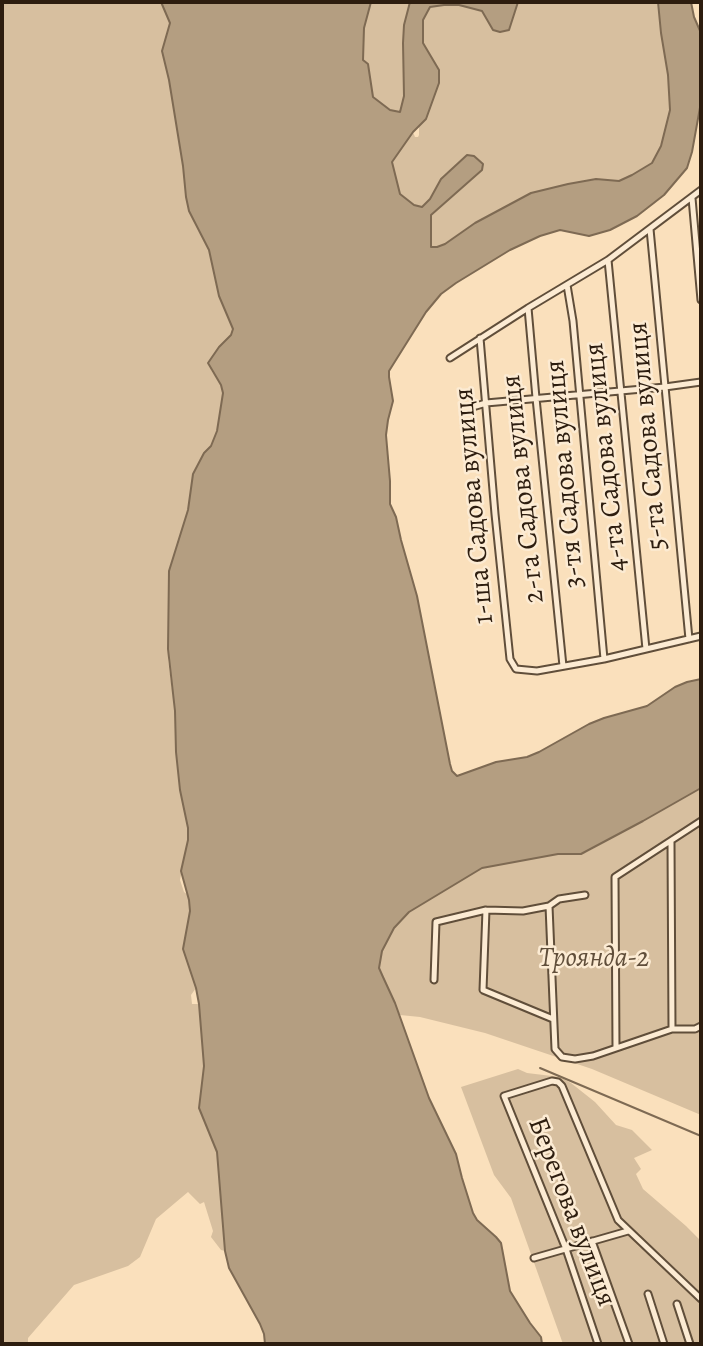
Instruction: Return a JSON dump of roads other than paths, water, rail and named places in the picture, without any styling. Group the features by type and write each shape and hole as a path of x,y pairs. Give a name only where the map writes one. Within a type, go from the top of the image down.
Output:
{"street":[{"path":"450,358 608,260 701,190"},
{"path":"692,198 701,300"},
{"name":"5-та Садова вулиця","path":"650,229 689,639"},
{"name":"4-та Садова вулиця","path":"608,260 646,649"},
{"name":"3-тя Садова вулиця","path":"567,285 573,321 604,659"},
{"name":"2-га Садова вулиця","path":"528,308 562,666"},
{"name":"1-ша Садова вулиця","path":"480,338 510,659 516,669 537,671 562,666"},
{"path":"476,406 486,402 701,382"},
{"path":"562,666 701,636"},
{"path":"616,1048 615,877 701,821"},
{"path":"671,842 672,1029"},
{"path":"434,980 436,922 486,910 523,911 549,906 559,899 584,895"},
{"path":"549,906 555,1049 562,1057 575,1059 593,1056 672,1029 695,1030 701,1026"},
{"path":"486,910 484,990 553,1019"},
{"name":"Берегова вулиця","path":"598,1344 566,1249 504,1096 552,1081 562,1086 618,1220 628,1231"},
{"path":"534,1258 628,1231 701,1298"},
{"path":"592,1241 629,1344"},
{"path":"648,1294 664,1344"},
{"path":"677,1304 690,1344"}],"waterway":[{"path":"540,1068 701,1136"}],"park label":[{"name":"Троянда-2","path":"594,959"}]}
